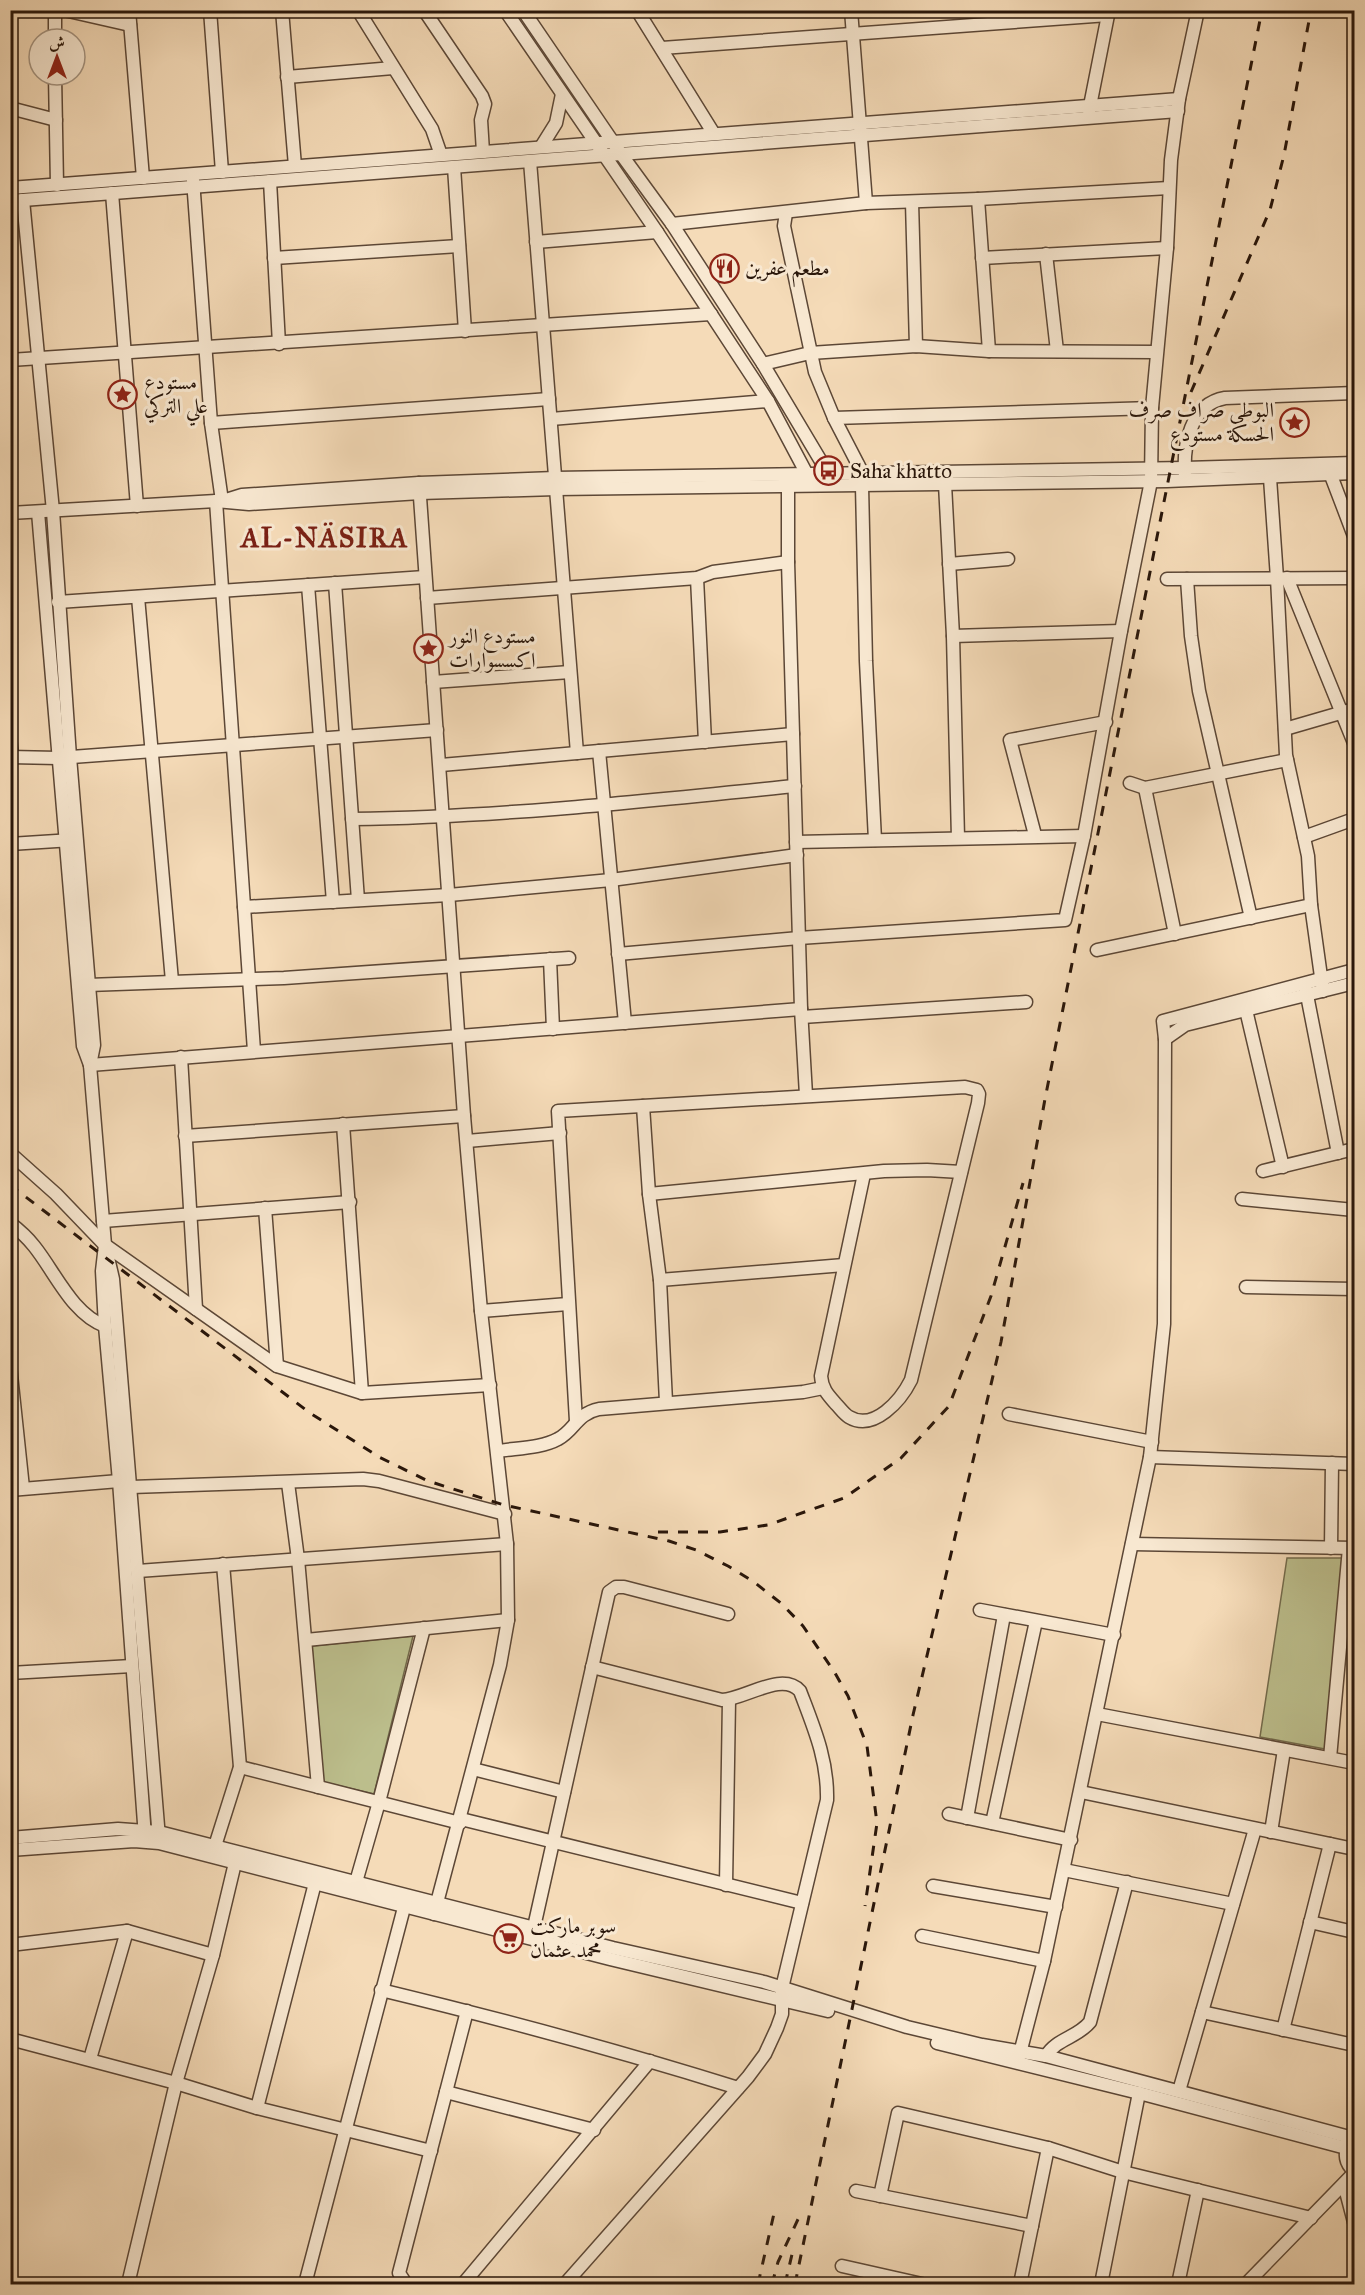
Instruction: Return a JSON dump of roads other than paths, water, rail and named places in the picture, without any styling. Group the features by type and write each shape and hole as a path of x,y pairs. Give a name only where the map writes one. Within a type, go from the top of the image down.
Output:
{"street":[{"path":"55,10 55,27"},
{"path":"63,10 130,25"},
{"path":"129,10 143,178"},
{"path":"210,10 222,172"},
{"path":"282,10 295,166"},
{"path":"358,10 432,129 441,155"},
{"path":"424,10 482,96 485,104 481,120 483,152"},
{"path":"505,10 657,232 768,401 813,487"},
{"path":"523,10 621,154 672,224 763,364 829,475 838,486"},
{"path":"637,10 714,134"},
{"path":"851,10 866,203"},
{"path":"618,954 799,938 1065,920 1084,836 1151,475 1152,408 1167,248 1168,188 1178,105 1198,10"},
{"path":"662,48 1108,13 1089,112"},
{"path":"287,77 393,68"},
{"path":"55,87 57,185"},
{"path":"540,147 556,123 562,94"},
{"path":"10,188 143,178 193,181 270,181 621,154 860,129 1178,105"},
{"path":"10,108 56,120"},
{"path":"64,757 53,511 39,358 17,201 112,193 193,181 222,172 714,134 860,129"},
{"path":"530,161 577,753"},
{"path":"454,167 465,331"},
{"path":"193,181 219,501 222,591 254,1050"},
{"path":"270,181 279,344"},
{"path":"672,224 775,211 786,213 866,203 1168,188"},
{"path":"112,193 137,506"},
{"path":"978,199 989,351"},
{"path":"912,202 916,346"},
{"path":"786,213 784,226 815,372 862,480 866,661 875,840"},
{"path":"536,242 657,232"},
{"path":"274,258 459,246"},
{"path":"982,258 1167,248"},
{"path":"1046,254 1057,351"},
{"path":"10,360 711,314"},
{"path":"763,364 810,353 916,346 989,351 1156,352"},
{"path":"1185,475 1188,435 1202,410 1213,401 1225,398 1354,393"},
{"path":"211,423 549,399"},
{"path":"550,419 768,401"},
{"path":"834,418 1152,408"},
{"path":"1185,475 1354,463"},
{"path":"1330,473 1354,536"},
{"path":"555,483 813,487 838,486 862,480 1151,475 1270,478 1354,473"},
{"path":"10,513 219,501 242,495 555,483 829,475 862,480 945,484 1151,475"},
{"path":"1270,478 1282,578 1287,760 1308,856 1311,905 1322,985"},
{"path":"945,484 953,636 958,838"},
{"path":"788,487 788,562 801,1013 806,1095"},
{"path":"419,488 441,765 464,1116 481,1311 505,1514 508,1620 504,1649 435,1908"},
{"path":"38,512 71,840 83,1046 90,1065 105,1245 113,1279 159,1837"},
{"path":"949,564 1008,559"},
{"path":"427,598 697,578 713,572 788,562"},
{"path":"58,602 425,577"},
{"path":"697,578 705,742"},
{"path":"1282,578 1348,710 1354,743"},
{"path":"1167,579 1354,578"},
{"path":"1187,579 1191,636 1199,692 1251,918"},
{"path":"335,583 358,900"},
{"path":"308,585 333,902"},
{"path":"138,597 172,981"},
{"path":"953,636 1121,631"},
{"path":"433,682 570,672"},
{"path":"1285,729 1348,710"},
{"path":"1035,835 1010,740 1106,722"},
{"path":"10,737 11,757 64,757 437,730"},
{"path":"441,765 794,735"},
{"path":"599,751 625,1023"},
{"path":"1130,783 1145,788 1287,760"},
{"path":"352,819 444,818 604,806 795,786"},
{"path":"1145,788 1175,934"},
{"path":"1304,837 1354,819"},
{"path":"796,842 1035,835 1084,836"},
{"path":"10,844 71,840"},
{"path":"71,840 94,1050 90,1065"},
{"path":"244,908 449,895 610,880 797,855"},
{"path":"1097,950 1311,905"},
{"path":"88,985 284,978 569,958"},
{"path":"550,959 553,1029"},
{"path":"1019,2057 1071,1840 1150,1457 1164,1324 1165,1039 1163,1021 1322,985 1354,970"},
{"path":"1322,985 1354,984"},
{"path":"1165,1039 1185,1025 1246,1010 1306,989"},
{"path":"1306,989 1338,1154"},
{"path":"90,1065 254,1050 460,1037 625,1023 1026,1002"},
{"path":"1246,1010 1283,1167"},
{"path":"181,1057 196,1309"},
{"path":"576,1421 558,1111 973,1087 979,1094 978,1103 914,1373 907,1388 895,1404 884,1413 860,1420 847,1416 823,1388 821,1376 864,1174"},
{"path":"643,1106 649,1194 660,1280 666,1402"},
{"path":"185,1136 464,1116"},
{"path":"343,1124 362,1393"},
{"path":"467,1141 560,1132"},
{"path":"1263,1171 1354,1149"},
{"path":"10,1153 56,1194 105,1245 277,1366 362,1393 490,1385"},
{"path":"649,1194 906,1170 961,1172"},
{"path":"1242,1199 1354,1210"},
{"path":"103,1221 350,1202"},
{"path":"265,1208 277,1366"},
{"path":"10,1223 34,1246 85,1315 105,1326"},
{"path":"105,1245 102,1271 105,1326 119,1481 145,1835"},
{"path":"660,1280 844,1265"},
{"path":"1246,1287 1354,1289"},
{"path":"481,1311 568,1304"},
{"path":"10,1365 17,1489 119,1481 131,1487 371,1480 505,1514"},
{"path":"498,1451 554,1441 564,1435 585,1413 599,1409 803,1392 823,1388"},
{"path":"1009,1414 1152,1442"},
{"path":"1150,1457 1354,1464"},
{"path":"1331,1548 1332,1463"},
{"path":"288,1483 306,1640 318,1787"},
{"path":"138,1571 507,1544"},
{"path":"1132,1544 1352,1548 1329,1758"},
{"path":"215,1846 240,1767 223,1564"},
{"path":"534,1927 609,1592 616,1587 624,1587 728,1614"},
{"path":"980,1610 1114,1635"},
{"path":"967,1818 1004,1615"},
{"path":"306,1640 508,1620"},
{"path":"992,1823 1036,1620"},
{"path":"356,1882 424,1628"},
{"path":"10,1673 132,1666"},
{"path":"565,2284 757,2066 772,2041 782,2014 782,1993 826,1807 826,1774 822,1747 800,1691 793,1685 781,1683 729,1700 709,1699 592,1667"},
{"path":"726,1885 729,1700"},
{"path":"1097,1714 1354,1763"},
{"path":"1271,1832 1284,1750"},
{"path":"240,1767 802,1904"},
{"path":"473,1769 564,1792"},
{"path":"1081,1792 1354,1849"},
{"path":"949,1814 1071,1840"},
{"path":"1179,2091 1255,1828"},
{"path":"10,1838 118,1829 215,1846 356,1882 406,1900 610,1959 782,1993"},
{"path":"10,1850 145,1835"},
{"path":"159,1837 235,1863 315,1883 406,1900"},
{"path":"1282,2030 1330,1844"},
{"path":"128,2284 176,2083 213,1955 235,1863"},
{"path":"1064,1870 1233,1904"},
{"path":"1046,2056 1060,2041 1078,2034 1090,2022 1127,1882"},
{"path":"257,2108 315,1883"},
{"path":"933,1886 1056,1907"},
{"path":"305,2284 406,1900"},
{"path":"435,1908 534,1927 1019,2057 1139,2093 1351,2141"},
{"path":"1310,1922 1354,1932"},
{"path":"10,1945 127,1931 213,1955"},
{"path":"90,2059 127,1931"},
{"path":"922,1936 1044,1960"},
{"path":"381,1990 650,2061 738,2088"},
{"path":"406,2284 399,2273 467,2011"},
{"path":"1202,2012 1354,2045"},
{"path":"10,2039 176,2083 257,2108 431,2151"},
{"path":"1019,2057 1046,2056 1179,2091 1351,2141"},
{"path":"463,2284 650,2061"},
{"path":"446,2092 594,2130"},
{"path":"1101,2284 1139,2093"},
{"path":"880,2196 898,2113 1048,2148 1123,2172 1311,2218"},
{"path":"1246,2284 1354,2172 1346,2159 1351,2141"},
{"path":"1020,2284 1048,2148"},
{"path":"1344,2184 1354,2222"},
{"path":"1178,2284 1198,2190"},
{"path":"856,2191 1032,2226"},
{"path":"842,2266 922,2284"}],"railway":[{"path":"795,2284 913,1715 1001,1342 1045,1099 1262,10"},
{"path":"1191,392 1270,210 1284,155 1311,10"},
{"path":"658,1532 720,1532 768,1525 844,1498 901,1458 949,1406 991,1296 1023,1183"},
{"path":"10,1185 310,1413 379,1457 428,1481 504,1505 669,1541 696,1550 754,1582 782,1604 803,1626 835,1673 848,1696 867,1746 877,1823 865,1906"},
{"path":"758,2284 775,2209"},
{"path":"772,2284 778,2262 800,2215"},
{"path":"785,2284 793,2250"}],"place":[{"name":"مطعم عفرين","path":"724,268"},
{"name":"مستودع علي التركي","path":"123,394"},
{"name":"البوطي صراف صرف الحسكة مستودع","path":"1295,422"},
{"name":"Saha khatto","path":"829,471"},
{"name":"مستودع النور اكسسوارات","path":"428,648"},
{"name":"سوبر ماركت محمد عثمان","path":"509,1938"}],"district":[{"name":"AL-NÄSIRA","path":"325,538"}]}
